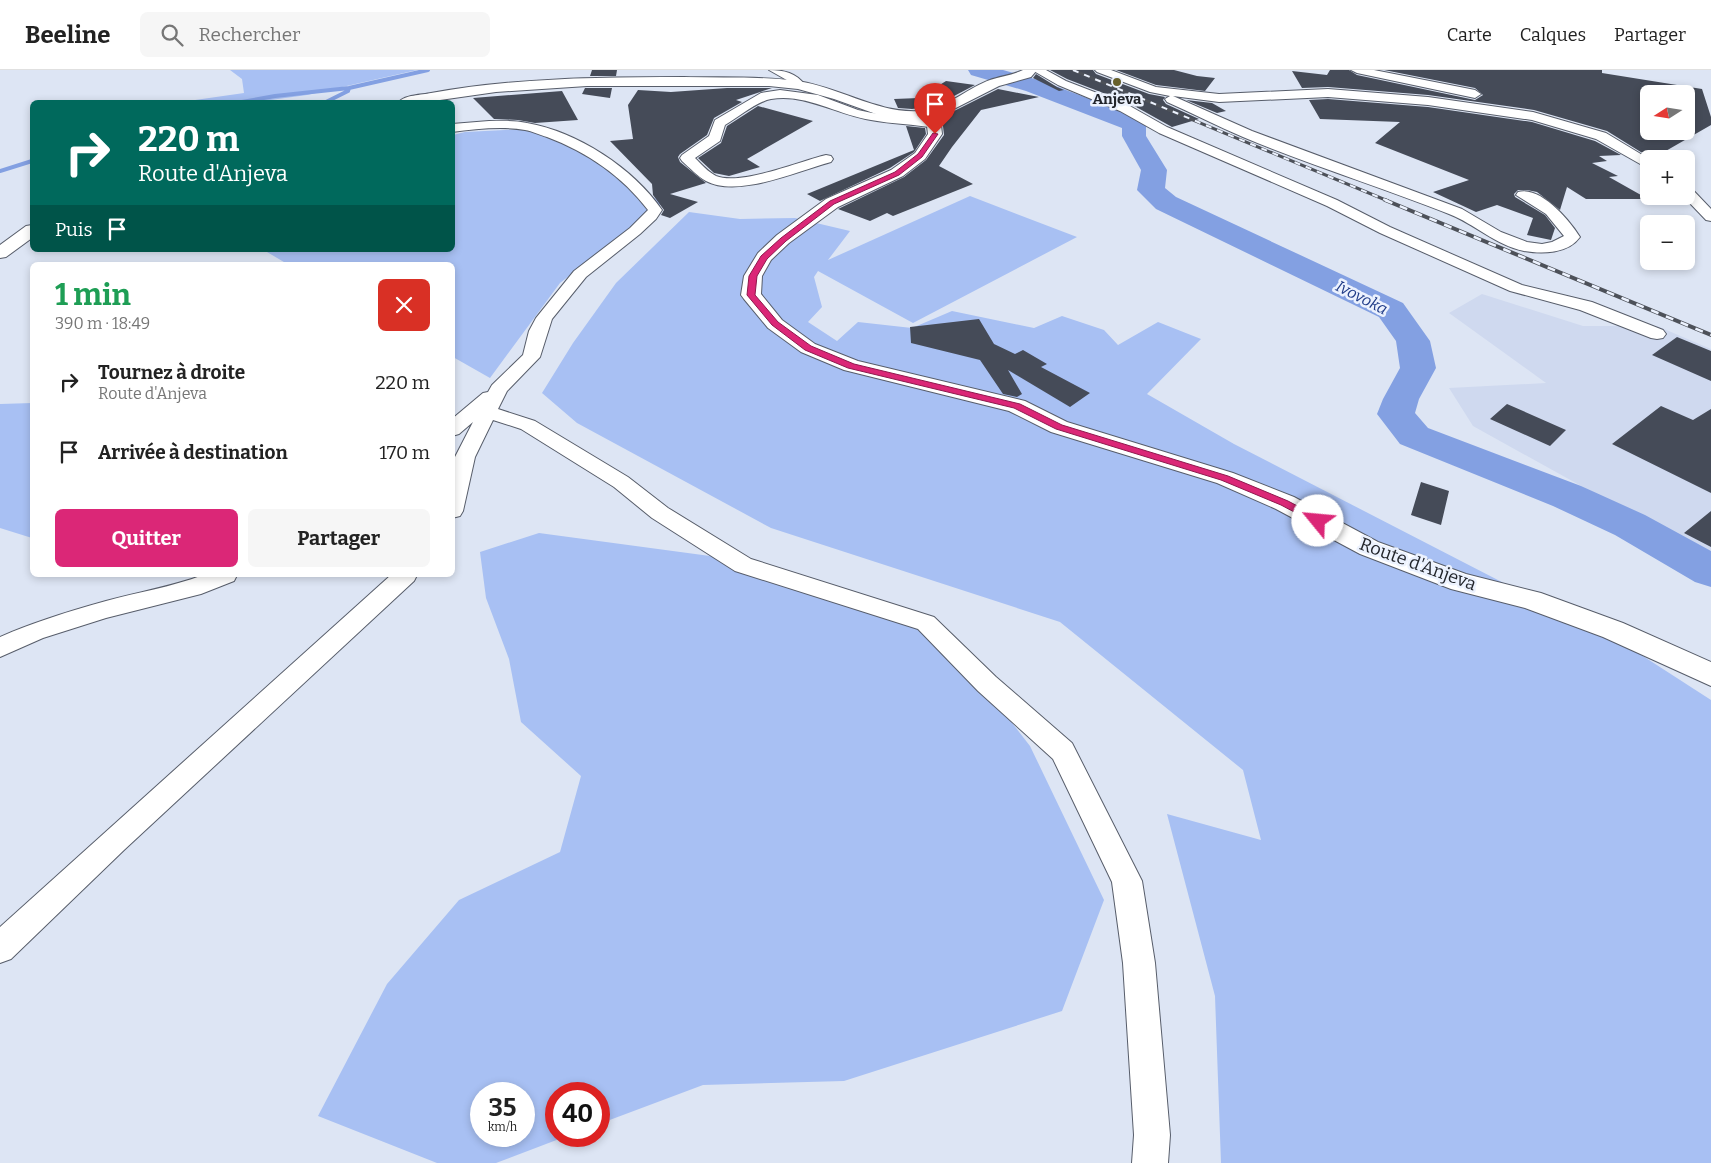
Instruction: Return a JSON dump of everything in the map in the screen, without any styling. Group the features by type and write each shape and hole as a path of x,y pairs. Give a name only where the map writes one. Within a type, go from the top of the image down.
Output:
{"street":[{"path":"775,70 796,80 799,85"},
{"path":"1101,70 1154,90 1247,134 1457,212 1496,235 1524,246 1542,249 1557,246 1572,237 1563,220 1547,206 1523,195"},
{"path":"1357,70 1488,97 1538,111 1574,127"},
{"path":"826,159 791,170 727,182 713,180 688,158 715,138 719,123 759,100 773,95 791,94 818,99 854,113 872,117 914,120 934,119 994,83 1031,71 1124,108 1163,130 1224,155 1516,288 1586,306 1657,334"},
{"path":"416,100 447,94 580,81 770,82 799,85 839,96 876,110 934,119"},
{"path":"1154,90 1220,98 1328,93 1365,95 1480,108 1533,116 1574,127 1601,136 1640,160"},
{"name":"Route d'Anjeva","path":"934,119 935,134 920,156 897,173 832,203 783,239 764,257 753,276 751,295 775,324 808,348 851,366 1017,406 1059,427 1225,478 1285,503 1369,548 1460,582 1531,600 1613,630 1676,657 1711,675"},
{"path":"455,128 527,126 571,141 586,148 622,174 655,210 636,231 580,274 544,318 538,331 531,357 499,389 455,427"},
{"path":"1695,200 1711,217"},
{"path":"0,253 30,231"},
{"path":"455,499 465,457 499,389"},
{"path":"488,412 528,425 621,482 660,513 743,566 926,623 987,684 1064,751 1127,881 1139,963 1152,1135 1150,1163"},
{"path":"0,648 34,632 105,610 193,588 221,577"},
{"path":"0,948 114,841 404,577"}],"shaded area":[{"path":"230,70 417,70 307,95 271,100 195,100 244,93 242,79"},
{"path":"525,129 563,141 663,203 560,283 490,378 455,358 455,262 284,262 267,252 455,252 455,134 465,132"},
{"path":"970,196 1077,237 913,323 818,271 814,277 822,307 808,322 837,341 858,322 912,328 952,311 1034,328 1062,316 1104,330 1118,345 1158,322 1201,339 1147,394 1234,444 1632,649 1711,700 1711,1163 1221,1163 1215,996 1167,814 1261,840 1243,770 1060,622 771,528 577,423 542,393 573,343 616,283 689,212 740,219 795,218 850,231 828,260"},
{"path":"1482,294 1583,326 1657,326 1711,349 1711,558 1473,426 1449,388 1546,383 1449,313"},
{"path":"30,403 30,537 0,528 0,404"},
{"path":"539,533 762,563 936,625 1030,746 1104,900 1062,1011 844,1081 703,1085 610,1120 610,1082 545,1082 545,1144 496,1163 437,1163 318,1116 387,984 459,900 560,852 581,776 521,722 509,659 486,598 480,552"}],"building":[{"path":"592,70 617,70 616,76 590,76"},
{"path":"1050,70 1093,70 1096,74 1149,94 1165,97 1163,100 1166,104 1199,119 1172,127 1129,103 1067,79"},
{"path":"1116,70 1174,70 1215,78 1205,91 1156,85"},
{"path":"1330,70 1349,70 1357,75 1475,100 1483,95 1475,88 1384,70 1602,70 1602,73 1677,85 1640,85 1640,140 1685,140 1667,150 1640,150 1640,152 1607,131 1534,110 1428,95 1328,87 1302,88 1292,71 1327,75"},
{"path":"1036,74 1064,90 1059,91 1033,78"},
{"path":"946,81 975,85 935,106 912,109 898,108 894,99 919,98"},
{"path":"585,88 612,88 610,98 582,94"},
{"path":"727,88 772,88 736,100 742,102 714,118 707,135 680,154 678,157 680,162 706,183 670,194 698,202 670,218 661,215 664,210 653,195 652,184 610,141 633,139 628,105 638,90 671,92"},
{"path":"1695,88 1702,89 1711,117 1711,125 1695,134"},
{"path":"998,89 1039,97 981,110 952,147 939,166 973,184 893,216 887,213 870,221 838,209 904,177 926,160 944,135 942,117"},
{"path":"562,91 578,120 535,123 494,119 473,98"},
{"path":"1328,99 1428,107 1532,122 1595,141 1621,155 1599,156 1607,161 1592,163 1618,176 1609,177 1640,194 1640,199 1586,199 1567,187 1560,210 1537,192 1518,190 1514,194 1515,197 1545,215 1555,228 1551,240 1527,235 1533,218 1497,205 1476,212 1433,192 1469,180 1375,143 1400,122 1320,119 1309,100"},
{"path":"1186,100 1212,103 1226,111 1217,113"},
{"path":"758,106 813,121 747,159 760,167 729,176 714,173 698,158 721,143 727,126"},
{"path":"906,126 925,128 926,134 914,152 890,168 820,201 807,194 914,150"},
{"path":"979,319 994,344 1015,354 1023,350 1047,364 1041,367 1090,393 1070,407 1008,370 1022,394 1017,397 1003,394 980,360 911,343 910,327"},
{"path":"1677,337 1711,351 1711,381 1652,355"},
{"path":"1507,404 1566,430 1550,446 1490,419"},
{"path":"1661,406 1693,420 1711,409 1711,493 1612,444"},
{"path":"1421,482 1449,491 1441,525 1411,515"},
{"path":"1711,511 1711,547 1684,533"}],"waterway":[{"path":"349,88 428,70"},
{"name":"Ivovoka","path":"979,70 1034,86 1134,124 1134,136 1154,170 1151,190 1166,203 1391,310 1413,341 1418,368 1401,399 1396,414 1414,436 1567,496 1630,525 1711,571"},
{"path":"253,100 349,88"},
{"path":"330,100 348,91 349,88"},
{"path":"0,171 30,162"}],"railway":[{"path":"1073,70 1388,201"},
{"path":"1385,200 1711,335"}],"place":[{"name":"Anjeva","path":"1117,82"}],"route":[{"path":"935,134 920,156 897,173 832,203 783,239 764,257 753,276 751,295 775,324 808,348 851,366 1017,406 1059,427 1225,478 1285,503 1318,521"}]}
